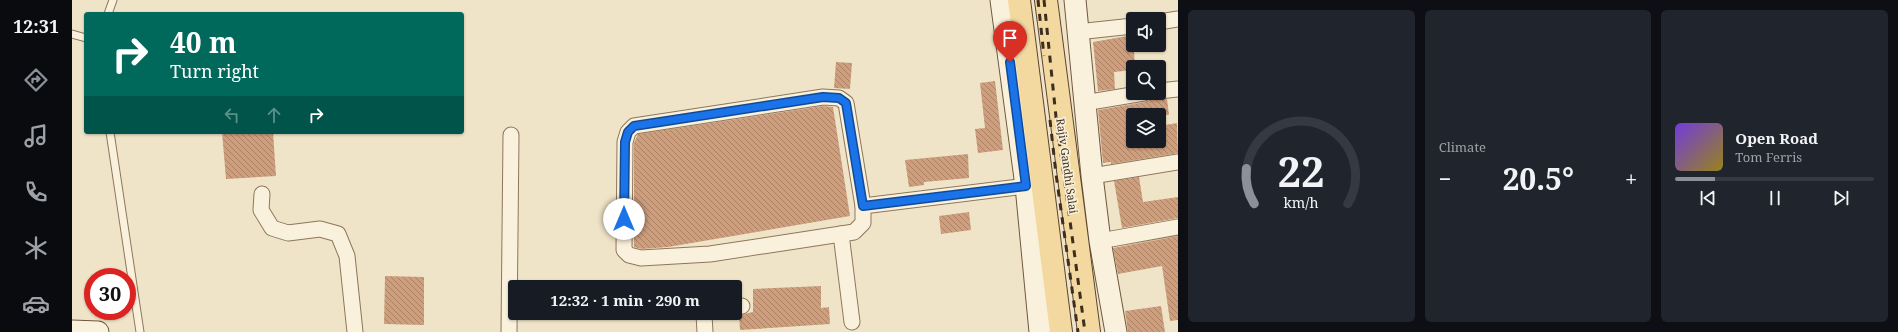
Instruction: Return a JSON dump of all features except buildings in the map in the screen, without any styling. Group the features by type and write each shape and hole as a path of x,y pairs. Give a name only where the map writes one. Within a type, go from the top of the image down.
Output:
{"main road":[{"path":"1019,0 1061,332"},
{"name":"Rajiv Gandhi Salai","path":"1046,0 1089,332"}],"street":[{"path":"1001,0 1026,186 1040,332"},
{"path":"1075,0 1084,103 1100,241 1116,332"},
{"path":"1166,21 1178,19"},
{"path":"1077,32 1126,27"},
{"path":"1166,90 1178,89"},
{"path":"1084,103 1126,96"},
{"path":"823,97 839,98 846,103 863,206 864,223 854,232 710,254 641,258 629,254 624,250 625,142 628,132 634,126 823,97"},
{"path":"509,332 511,135"},
{"path":"1092,176 1178,162"},
{"path":"863,206 1026,186"},
{"path":"262,194 261,210 272,228 288,233 320,229 338,234 347,256 355,332"},
{"path":"1100,241 1178,227"},
{"path":"841,234 852,322"},
{"path":"704,320 705,332"},
{"path":"75,331 98,332"}],"lane":[{"path":"109,12 113,0"},
{"path":"72,34 84,37"},
{"path":"110,134 140,332"}],"railway":[{"path":"1038,0 1044,56"},
{"path":"1044,0 1056,117 1085,332"},
{"path":"1050,120 1078,332"}],"route":[{"path":"624,219 625,142 628,132 634,126 829,96 839,98 846,103 863,206 1026,186 1010,62"}]}
